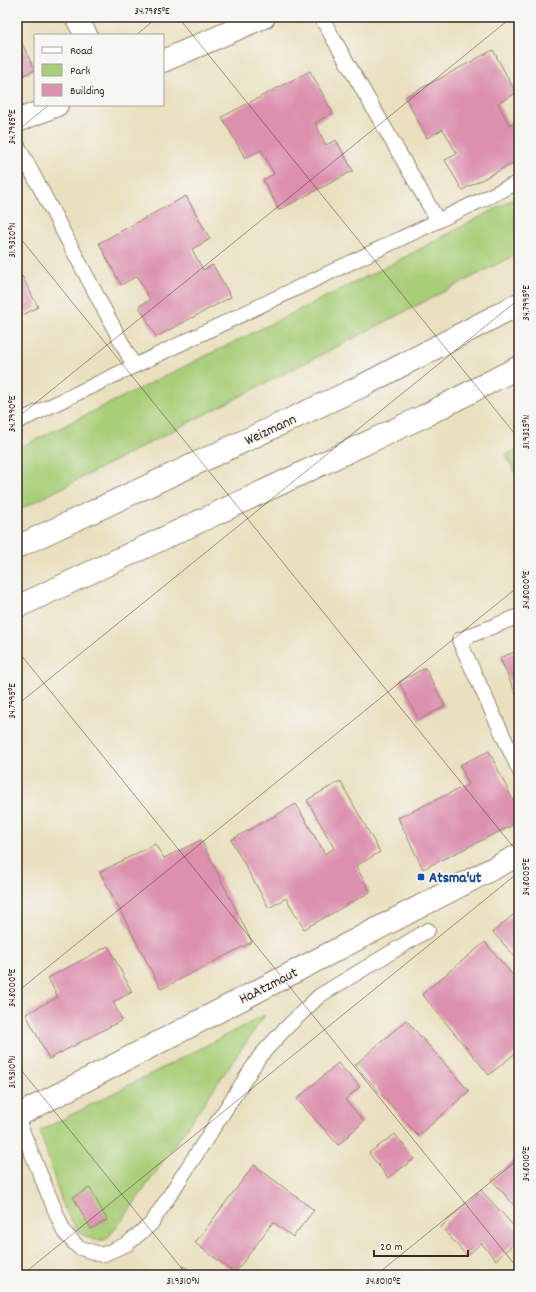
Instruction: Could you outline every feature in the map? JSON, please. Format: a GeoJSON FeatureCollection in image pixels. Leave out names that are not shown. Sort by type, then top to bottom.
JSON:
{"type":"FeatureCollection","features":[{"type":"Feature","properties":{"kind":"main road"},"geometry":{"type":"LineString","coordinates":[[76,17],[85,34]]}},
{"type":"Feature","properties":{"kind":"main road"},"geometry":{"type":"LineString","coordinates":[[164,61],[264,17]]}},
{"type":"Feature","properties":{"kind":"main road"},"geometry":{"type":"LineString","coordinates":[[17,121],[54,106]]}},
{"type":"Feature","properties":{"kind":"main road","name":"Weizmann"},"geometry":{"type":"LineString","coordinates":[[17,547],[362,386],[519,304]]}},
{"type":"Feature","properties":{"kind":"main road"},"geometry":{"type":"LineString","coordinates":[[17,607],[424,416],[519,367]]}},
{"type":"Feature","properties":{"kind":"main road","name":"HaAtzmaut"},"geometry":{"type":"LineString","coordinates":[[17,1117],[519,855]]}},
{"type":"Feature","properties":{"kind":"lane"},"geometry":{"type":"LineString","coordinates":[[321,17],[438,221]]}},
{"type":"Feature","properties":{"kind":"lane"},"geometry":{"type":"LineString","coordinates":[[17,144],[134,366]]}},
{"type":"Feature","properties":{"kind":"lane"},"geometry":{"type":"LineString","coordinates":[[17,422],[519,182]]}},
{"type":"Feature","properties":{"kind":"lane"},"geometry":{"type":"LineString","coordinates":[[519,616],[459,640],[519,770]]}},
{"type":"Feature","properties":{"kind":"lane"},"geometry":{"type":"LineString","coordinates":[[17,1117],[64,1232],[78,1247],[102,1255],[127,1244],[151,1224],[260,1056],[283,1032],[319,996],[428,930]]}},
{"type":"Feature","properties":{"kind":"green space"},"geometry":{"type":"Polygon","coordinates":[[[519,196],[519,253],[17,511],[17,449],[390,265],[519,196]]]}},
{"type":"Feature","properties":{"kind":"green space"},"geometry":{"type":"Polygon","coordinates":[[[519,448],[519,479],[506,455],[519,448]]]}},
{"type":"Feature","properties":{"kind":"green space"},"geometry":{"type":"Polygon","coordinates":[[[265,1015],[119,1225],[105,1240],[94,1240],[79,1233],[63,1206],[40,1131],[265,1015]]]}},
{"type":"Feature","properties":{"kind":"building"},"geometry":{"type":"Polygon","coordinates":[[[17,34],[34,70],[17,78],[17,34]]]}},
{"type":"Feature","properties":{"kind":"building"},"geometry":{"type":"Polygon","coordinates":[[[493,50],[516,93],[498,103],[509,125],[519,119],[519,160],[462,190],[445,160],[457,154],[443,129],[427,138],[405,97],[493,50]]]}},
{"type":"Feature","properties":{"kind":"building"},"geometry":{"type":"Polygon","coordinates":[[[310,71],[333,113],[315,123],[326,145],[336,140],[353,171],[279,210],[263,180],[274,174],[261,150],[245,158],[222,117],[310,71]]]}},
{"type":"Feature","properties":{"kind":"building"},"geometry":{"type":"Polygon","coordinates":[[[186,196],[210,239],[192,249],[203,270],[213,265],[231,297],[156,337],[139,306],[150,300],[137,276],[121,285],[99,243],[186,196]]]}},
{"type":"Feature","properties":{"kind":"building"},"geometry":{"type":"Polygon","coordinates":[[[22,276],[38,307],[17,318],[17,278],[22,276]]]}},
{"type":"Feature","properties":{"kind":"building"},"geometry":{"type":"Polygon","coordinates":[[[519,650],[519,701],[500,658],[519,650]]]}},
{"type":"Feature","properties":{"kind":"building"},"geometry":{"type":"Polygon","coordinates":[[[425,668],[445,706],[419,720],[399,682],[425,668]]]}},
{"type":"Feature","properties":{"kind":"building"},"geometry":{"type":"Polygon","coordinates":[[[489,751],[519,813],[519,822],[423,869],[398,818],[469,784],[460,765],[489,751]]]}},
{"type":"Feature","properties":{"kind":"building"},"geometry":{"type":"Polygon","coordinates":[[[340,781],[380,852],[356,866],[370,892],[304,929],[286,898],[269,908],[231,840],[296,804],[325,854],[334,848],[307,800],[340,781]]]}},
{"type":"Feature","properties":{"kind":"building"},"geometry":{"type":"Polygon","coordinates":[[[201,840],[252,942],[161,989],[100,872],[155,844],[164,858],[201,840]]]}},
{"type":"Feature","properties":{"kind":"building"},"geometry":{"type":"Polygon","coordinates":[[[519,910],[519,961],[493,932],[519,910]]]}},
{"type":"Feature","properties":{"kind":"building"},"geometry":{"type":"Polygon","coordinates":[[[485,942],[519,983],[519,1050],[489,1075],[422,994],[485,942]]]}},
{"type":"Feature","properties":{"kind":"building"},"geometry":{"type":"Polygon","coordinates":[[[108,946],[132,992],[113,1002],[122,1020],[49,1059],[26,1014],[58,997],[48,978],[108,946]]]}},
{"type":"Feature","properties":{"kind":"building"},"geometry":{"type":"Polygon","coordinates":[[[406,1020],[469,1091],[418,1136],[355,1065],[406,1020]]]}},
{"type":"Feature","properties":{"kind":"building"},"geometry":{"type":"Polygon","coordinates":[[[338,1063],[360,1087],[345,1100],[364,1121],[338,1145],[297,1099],[338,1063]]]}},
{"type":"Feature","properties":{"kind":"building"},"geometry":{"type":"Polygon","coordinates":[[[395,1134],[414,1159],[388,1178],[369,1153],[395,1134]]]}},
{"type":"Feature","properties":{"kind":"building"},"geometry":{"type":"Polygon","coordinates":[[[519,1156],[519,1211],[492,1180],[519,1156]]]}},
{"type":"Feature","properties":{"kind":"building"},"geometry":{"type":"Polygon","coordinates":[[[254,1165],[314,1210],[293,1237],[273,1222],[235,1273],[195,1243],[254,1165]]]}},
{"type":"Feature","properties":{"kind":"building"},"geometry":{"type":"Polygon","coordinates":[[[90,1188],[107,1220],[91,1229],[73,1197],[90,1188]]]}},
{"type":"Feature","properties":{"kind":"building"},"geometry":{"type":"Polygon","coordinates":[[[481,1190],[519,1232],[519,1239],[496,1260],[481,1243],[467,1256],[441,1227],[481,1190]]]}},
{"type":"Feature","properties":{"kind":"building"},"geometry":{"type":"Polygon","coordinates":[[[183,1266],[200,1275],[179,1275],[183,1266]]]}},
{"type":"Feature","properties":{"kind":"place","name":"Atsma'ut"},"geometry":{"type":"Point","coordinates":[421,877]}}]}
